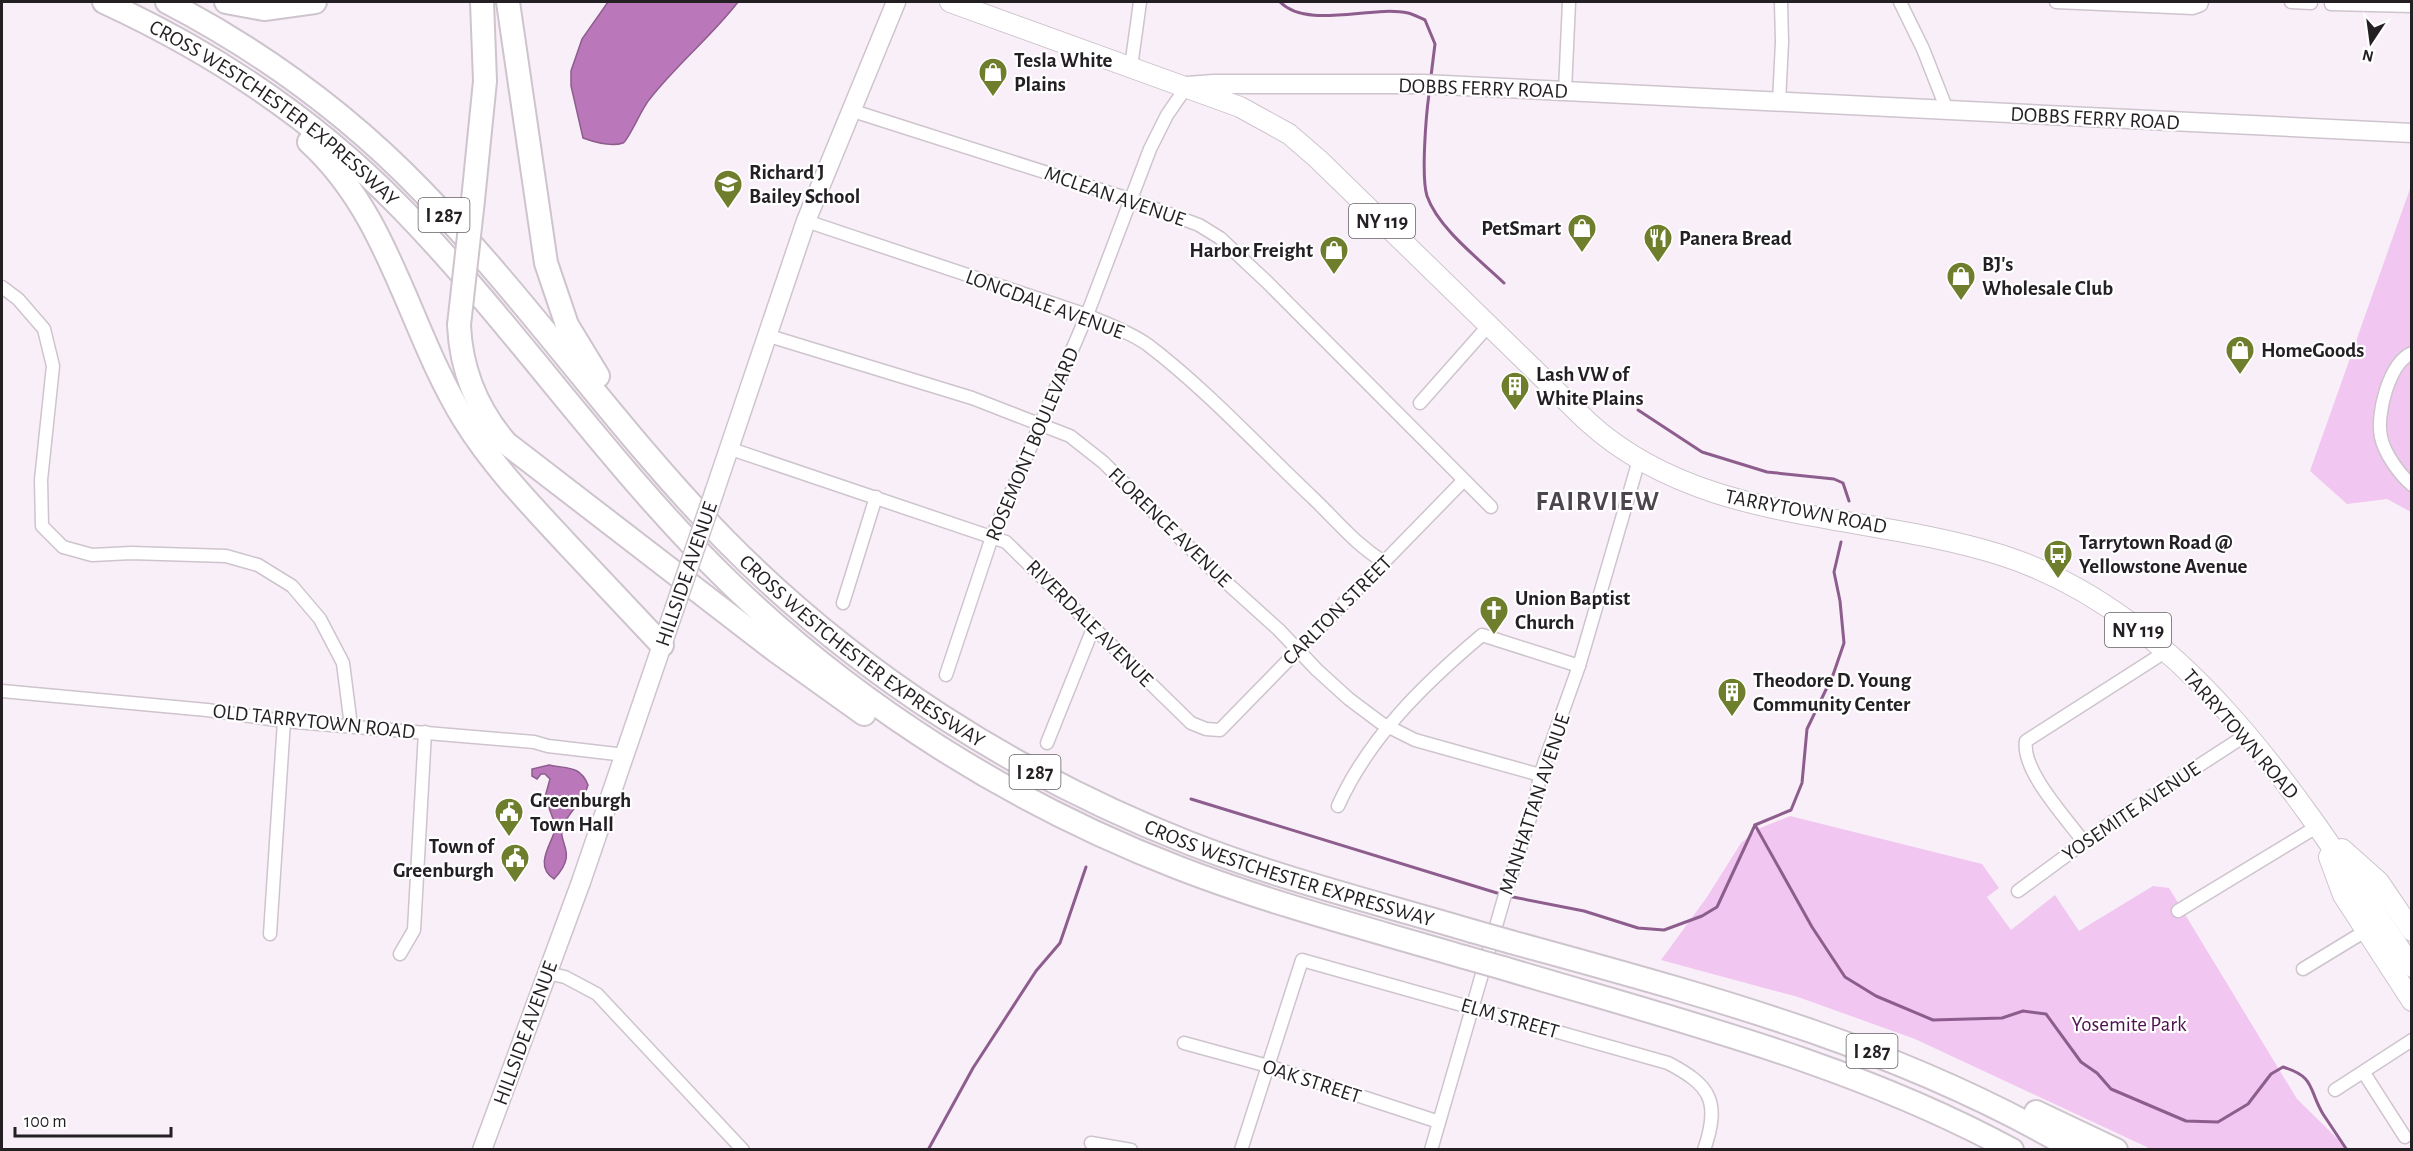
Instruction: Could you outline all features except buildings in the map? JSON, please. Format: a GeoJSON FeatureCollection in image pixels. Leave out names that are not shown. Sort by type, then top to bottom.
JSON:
{"type":"FeatureCollection","features":[{"type":"Feature","properties":{"kind":"highway","name":"CROSS WESTCHESTER EXPRESSWAY"},"geometry":{"type":"LineString","coordinates":[[104,2],[197,49],[291,111],[378,185],[456,268],[677,530],[732,585],[788,636],[879,706],[975,769],[1077,824],[1146,855],[1254,895],[1816,1063],[1912,1101],[2012,1149]]}},
{"type":"Feature","properties":{"kind":"highway","name":"CROSS WESTCHESTER EXPRESSWAY"},"geometry":{"type":"LineString","coordinates":[[167,2],[276,68],[338,114],[397,166],[476,250],[672,483],[751,565],[835,639],[926,706],[1022,765],[1105,807],[1200,847],[1472,931],[1657,982],[1826,1034],[1967,1092],[2075,1149]]}},
{"type":"Feature","properties":{"kind":"highway"},"geometry":{"type":"LineString","coordinates":[[226,2],[264,9],[315,2]]}},
{"type":"Feature","properties":{"kind":"highway"},"geometry":{"type":"LineString","coordinates":[[482,2],[486,81],[459,325],[465,370],[478,403],[496,432],[528,462],[776,651],[903,740],[1004,799],[1075,830],[1146,855]]}},
{"type":"Feature","properties":{"kind":"highway"},"geometry":{"type":"LineString","coordinates":[[508,2],[538,220],[552,284],[577,345],[672,483]]}},
{"type":"Feature","properties":{"kind":"highway"},"geometry":{"type":"LineString","coordinates":[[197,49],[300,134],[341,176],[381,239],[444,383],[477,439],[522,495],[662,645]]}},
{"type":"Feature","properties":{"kind":"highway"},"geometry":{"type":"LineString","coordinates":[[1826,1034],[1902,1053],[1954,1071],[2116,1149]]}},
{"type":"Feature","properties":{"kind":"highway"},"geometry":{"type":"LineString","coordinates":[[1816,1063],[1978,1149]]}},
{"type":"Feature","properties":{"kind":"main road","name":"HILLSIDE AVENUE"},"geometry":{"type":"LineString","coordinates":[[482,1149],[625,755],[806,221],[896,2]]}},
{"type":"Feature","properties":{"kind":"main road","name":"TARRYTOWN ROAD"},"geometry":{"type":"LineString","coordinates":[[950,2],[1187,86],[1256,115],[1304,146],[1602,435],[1639,460],[1689,484],[1743,503],[1931,536],[2012,559],[2041,571],[2100,604],[2165,652],[2208,692],[2246,735],[2318,826]]}},
{"type":"Feature","properties":{"kind":"main road","name":"DOBBS FERRY ROAD"},"geometry":{"type":"LineString","coordinates":[[1187,86],[1423,84],[2412,133]]}},
{"type":"Feature","properties":{"kind":"main road"},"geometry":{"type":"LineString","coordinates":[[2318,826],[2343,895],[2412,1001]]}},
{"type":"Feature","properties":{"kind":"main road"},"geometry":{"type":"LineString","coordinates":[[2318,826],[2379,882],[2412,931]]}},
{"type":"Feature","properties":{"kind":"main road","name":"NY 119"},"geometry":{"type":"LineString","coordinates":[[2318,826],[2412,967]]}},
{"type":"Feature","properties":{"kind":"street"},"geometry":{"type":"LineString","coordinates":[[1131,66],[1140,2]]}},
{"type":"Feature","properties":{"kind":"street"},"geometry":{"type":"LineString","coordinates":[[1565,91],[1569,2]]}},
{"type":"Feature","properties":{"kind":"street"},"geometry":{"type":"LineString","coordinates":[[1779,102],[1781,2]]}},
{"type":"Feature","properties":{"kind":"street"},"geometry":{"type":"LineString","coordinates":[[1900,2],[1923,49],[1947,110]]}},
{"type":"Feature","properties":{"kind":"street"},"geometry":{"type":"LineString","coordinates":[[2056,2],[2193,8],[2201,5],[2202,2]]}},
{"type":"Feature","properties":{"kind":"street"},"geometry":{"type":"LineString","coordinates":[[2291,2],[2311,3]]}},
{"type":"Feature","properties":{"kind":"street"},"geometry":{"type":"LineString","coordinates":[[2331,4],[2412,6]]}},
{"type":"Feature","properties":{"kind":"street","name":"ROSEMONT BOULEVARD"},"geometry":{"type":"LineString","coordinates":[[946,675],[992,537],[1087,315],[1150,149],[1167,115],[1187,86]]}},
{"type":"Feature","properties":{"kind":"street","name":"MCLEAN AVENUE"},"geometry":{"type":"LineString","coordinates":[[850,110],[1132,200],[1183,218],[1220,238],[1267,282],[1491,507]]}},
{"type":"Feature","properties":{"kind":"street","name":"LONGDALE AVENUE"},"geometry":{"type":"LineString","coordinates":[[806,221],[1087,315],[1147,345],[1195,386],[1359,546],[1384,562]]}},
{"type":"Feature","properties":{"kind":"street"},"geometry":{"type":"LineString","coordinates":[[2,287],[18,299],[44,329],[53,366],[41,480],[42,526],[63,547],[92,555],[131,553],[226,556],[258,565],[292,586],[320,619],[343,663],[351,726]]}},
{"type":"Feature","properties":{"kind":"street"},"geometry":{"type":"LineString","coordinates":[[1420,403],[1489,326]]}},
{"type":"Feature","properties":{"kind":"street","name":"FLORENCE AVENUE"},"geometry":{"type":"LineString","coordinates":[[766,334],[972,398],[1042,423],[1070,436],[1103,462],[1207,565],[1349,699],[1415,740],[1540,775]]}},
{"type":"Feature","properties":{"kind":"street"},"geometry":{"type":"LineString","coordinates":[[2412,353],[2387,381],[2381,438],[2392,459],[2412,485]]}},
{"type":"Feature","properties":{"kind":"street","name":"RIVERDALE AVENUE"},"geometry":{"type":"LineString","coordinates":[[728,448],[1006,542],[1191,723],[1206,729]]}},
{"type":"Feature","properties":{"kind":"street","name":"MANHATTAN AVENUE"},"geometry":{"type":"LineString","coordinates":[[1431,1149],[1535,803],[1540,775],[1579,666],[1639,460]]}},
{"type":"Feature","properties":{"kind":"street","name":"CARLTON STREET"},"geometry":{"type":"LineString","coordinates":[[1206,729],[1220,730],[1464,480]]}},
{"type":"Feature","properties":{"kind":"street"},"geometry":{"type":"LineString","coordinates":[[843,603],[876,497]]}},
{"type":"Feature","properties":{"kind":"street"},"geometry":{"type":"LineString","coordinates":[[1047,743],[1094,626]]}},
{"type":"Feature","properties":{"kind":"street"},"geometry":{"type":"LineString","coordinates":[[1338,806],[1352,775],[1369,749],[1437,674],[1482,635],[1579,666]]}},
{"type":"Feature","properties":{"kind":"street"},"geometry":{"type":"LineString","coordinates":[[2083,841],[2031,768],[2025,754],[2026,741],[2165,652]]}},
{"type":"Feature","properties":{"kind":"street","name":"OLD TARRYTOWN ROAD"},"geometry":{"type":"LineString","coordinates":[[2,691],[198,709],[284,721],[534,742],[548,746],[625,755]]}},
{"type":"Feature","properties":{"kind":"street"},"geometry":{"type":"LineString","coordinates":[[270,934],[284,721]]}},
{"type":"Feature","properties":{"kind":"street"},"geometry":{"type":"LineString","coordinates":[[400,954],[414,930],[425,732]]}},
{"type":"Feature","properties":{"kind":"street","name":"YOSEMITE AVENUE"},"geometry":{"type":"LineString","coordinates":[[2018,891],[2083,841],[2246,735]]}},
{"type":"Feature","properties":{"kind":"street"},"geometry":{"type":"LineString","coordinates":[[2178,911],[2318,826]]}},
{"type":"Feature","properties":{"kind":"street"},"geometry":{"type":"LineString","coordinates":[[2303,969],[2367,930]]}},
{"type":"Feature","properties":{"kind":"street","name":"ELM STREET"},"geometry":{"type":"LineString","coordinates":[[1268,1065],[1302,960],[1668,1063],[1704,1085],[1711,1105],[1705,1146]]}},
{"type":"Feature","properties":{"kind":"street"},"geometry":{"type":"LineString","coordinates":[[547,973],[565,978],[597,994],[743,1149]]}},
{"type":"Feature","properties":{"kind":"street"},"geometry":{"type":"LineString","coordinates":[[2335,1090],[2412,1040]]}},
{"type":"Feature","properties":{"kind":"street","name":"OAK STREET"},"geometry":{"type":"LineString","coordinates":[[1184,1043],[1268,1065],[1439,1122]]}},
{"type":"Feature","properties":{"kind":"street"},"geometry":{"type":"LineString","coordinates":[[1242,1149],[1268,1065]]}},
{"type":"Feature","properties":{"kind":"street"},"geometry":{"type":"LineString","coordinates":[[2364,1073],[2405,1137]]}},
{"type":"Feature","properties":{"kind":"street"},"geometry":{"type":"LineString","coordinates":[[1091,1143],[1131,1149]]}},
{"type":"Feature","properties":{"kind":"green space"},"geometry":{"type":"Polygon","coordinates":[[[2411,186],[2411,512],[2387,499],[2347,504],[2310,471],[2411,186]]]}},
{"type":"Feature","properties":{"kind":"green space","name":"Yosemite Park"},"geometry":{"type":"Polygon","coordinates":[[[1790,816],[1982,864],[1999,888],[1987,897],[2011,930],[2055,895],[2079,931],[2153,886],[2169,888],[2297,1099],[2348,1149],[2151,1149],[1915,1039],[1798,997],[1661,960],[1707,897],[1741,843],[1758,829],[1790,816]]]}},
{"type":"Feature","properties":{"kind":"shaded area"},"geometry":{"type":"Polygon","coordinates":[[[608,2],[738,2],[649,100],[625,141],[613,144],[583,138],[571,86],[571,71],[582,39],[608,2]]]}},
{"type":"Feature","properties":{"kind":"shaded area"},"geometry":{"type":"Polygon","coordinates":[[[549,765],[577,771],[588,785],[563,826],[565,862],[562,870],[554,879],[548,873],[544,861],[556,827],[545,797],[550,779],[545,774],[541,774],[537,779],[532,776],[532,769],[549,765]]]}},
{"type":"Feature","properties":{"kind":"waterway"},"geometry":{"type":"LineString","coordinates":[[1280,2],[1292,10],[1323,16],[1393,11],[1425,20],[1435,44],[1431,76]]}},
{"type":"Feature","properties":{"kind":"waterway"},"geometry":{"type":"LineString","coordinates":[[1429,94],[1424,161],[1427,196],[1432,208],[1450,232],[1504,283]]}},
{"type":"Feature","properties":{"kind":"waterway"},"geometry":{"type":"LineString","coordinates":[[1638,410],[1702,452],[1767,472],[1834,479],[1843,483],[1849,501]]}},
{"type":"Feature","properties":{"kind":"waterway"},"geometry":{"type":"LineString","coordinates":[[1513,897],[1584,911],[1638,928],[1664,930],[1702,916],[1717,907],[1755,825],[1791,810],[1802,783],[1807,729],[1833,675],[1844,643],[1840,601],[1834,572],[1841,542]]}},
{"type":"Feature","properties":{"kind":"waterway"},"geometry":{"type":"LineString","coordinates":[[1191,799],[1497,893]]}},
{"type":"Feature","properties":{"kind":"waterway"},"geometry":{"type":"LineString","coordinates":[[1755,825],[1812,927],[1845,977],[1876,996],[1933,1020],[2002,1018],[2023,1011],[2046,1014],[2081,1062],[2097,1073],[2111,1089],[2186,1121],[2218,1122],[2248,1104],[2271,1074],[2283,1067],[2301,1075],[2310,1085],[2323,1114],[2347,1150]]}},
{"type":"Feature","properties":{"kind":"waterway"},"geometry":{"type":"LineString","coordinates":[[928,1150],[973,1068],[1036,971],[1060,943],[1086,867]]}},
{"type":"Feature","properties":{"kind":"place","name":"Tesla White Plains"},"geometry":{"type":"Point","coordinates":[993,98]}},
{"type":"Feature","properties":{"kind":"place","name":"Richard J Bailey School"},"geometry":{"type":"Point","coordinates":[728,210]}},
{"type":"Feature","properties":{"kind":"place","name":"PetSmart"},"geometry":{"type":"Point","coordinates":[1582,254]}},
{"type":"Feature","properties":{"kind":"place","name":"Panera Bread"},"geometry":{"type":"Point","coordinates":[1658,264]}},
{"type":"Feature","properties":{"kind":"place","name":"Harbor Freight"},"geometry":{"type":"Point","coordinates":[1334,276]}},
{"type":"Feature","properties":{"kind":"place","name":"BJ's Wholesale Club"},"geometry":{"type":"Point","coordinates":[1961,302]}},
{"type":"Feature","properties":{"kind":"place","name":"HomeGoods"},"geometry":{"type":"Point","coordinates":[2240,376]}},
{"type":"Feature","properties":{"kind":"place","name":"Lash VW of White Plains"},"geometry":{"type":"Point","coordinates":[1515,412]}},
{"type":"Feature","properties":{"kind":"place","name":"Tarrytown Road @ Yellowstone Avenue"},"geometry":{"type":"Point","coordinates":[2058,580]}},
{"type":"Feature","properties":{"kind":"place","name":"Union Baptist Church"},"geometry":{"type":"Point","coordinates":[1494,636]}},
{"type":"Feature","properties":{"kind":"place","name":"Theodore D. Young Community Center"},"geometry":{"type":"Point","coordinates":[1732,718]}},
{"type":"Feature","properties":{"kind":"place","name":"Greenburgh Town Hall"},"geometry":{"type":"Point","coordinates":[509,838]}},
{"type":"Feature","properties":{"kind":"place","name":"Town of Greenburgh"},"geometry":{"type":"Point","coordinates":[515,884]}},
{"type":"Feature","properties":{"kind":"district","name":"FAIRVIEW"},"geometry":{"type":"Point","coordinates":[1598,501]}}]}
